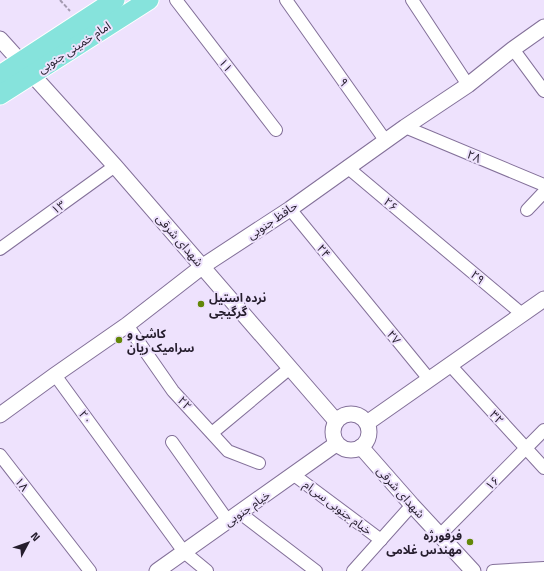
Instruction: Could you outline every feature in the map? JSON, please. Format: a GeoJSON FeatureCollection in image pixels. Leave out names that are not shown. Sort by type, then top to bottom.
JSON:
{"type":"FeatureCollection","features":[{"type":"Feature","properties":{"kind":"main road","name":"امام خمینی جنوبی"},"geometry":{"type":"LineString","coordinates":[[0,95],[27,68],[115,0]]}},
{"type":"Feature","properties":{"kind":"main road","name":"امام خمینی جنوبی"},"geometry":{"type":"LineString","coordinates":[[0,76],[27,68],[149,0]]}},
{"type":"Feature","properties":{"kind":"street","name":"۱۱"},"geometry":{"type":"LineString","coordinates":[[176,0],[276,130]]}},
{"type":"Feature","properties":{"kind":"street","name":"۹"},"geometry":{"type":"LineString","coordinates":[[286,0],[386,140]]}},
{"type":"Feature","properties":{"kind":"street"},"geometry":{"type":"LineString","coordinates":[[412,0],[468,85]]}},
{"type":"Feature","properties":{"kind":"street","name":"حافظ جنوبی"},"geometry":{"type":"LineString","coordinates":[[0,415],[127,326],[204,266],[290,209],[347,167],[468,85],[513,49],[544,27]]}},
{"type":"Feature","properties":{"kind":"street","name":"شهدای شرقی"},"geometry":{"type":"LineString","coordinates":[[0,39],[204,266],[336,421]]}},
{"type":"Feature","properties":{"kind":"street"},"geometry":{"type":"LineString","coordinates":[[513,49],[544,92]]}},
{"type":"Feature","properties":{"kind":"street","name":"۲۸"},"geometry":{"type":"LineString","coordinates":[[405,127],[544,185]]}},
{"type":"Feature","properties":{"kind":"street","name":"۱۳"},"geometry":{"type":"LineString","coordinates":[[0,249],[115,166]]}},
{"type":"Feature","properties":{"kind":"street","name":"۲۶"},"geometry":{"type":"LineString","coordinates":[[347,167],[434,240]]}},
{"type":"Feature","properties":{"kind":"street"},"geometry":{"type":"LineString","coordinates":[[527,210],[544,192]]}},
{"type":"Feature","properties":{"kind":"street","name":"۲۴"},"geometry":{"type":"LineString","coordinates":[[290,209],[359,294]]}},
{"type":"Feature","properties":{"kind":"street","name":"۲۹"},"geometry":{"type":"LineString","coordinates":[[434,240],[522,314]]}},
{"type":"Feature","properties":{"kind":"street","name":"۲۷"},"geometry":{"type":"LineString","coordinates":[[359,294],[429,379]]}},
{"type":"Feature","properties":{"kind":"street"},"geometry":{"type":"LineString","coordinates":[[367,423],[544,299]]}},
{"type":"Feature","properties":{"kind":"street","name":"۲۲"},"geometry":{"type":"LineString","coordinates":[[127,326],[173,391],[228,451],[258,463]]}},
{"type":"Feature","properties":{"kind":"street","name":"۳۲"},"geometry":{"type":"LineString","coordinates":[[450,365],[544,468]]}},
{"type":"Feature","properties":{"kind":"street"},"geometry":{"type":"LineString","coordinates":[[212,433],[290,368]]}},
{"type":"Feature","properties":{"kind":"street","name":"۲۰"},"geometry":{"type":"LineString","coordinates":[[55,375],[184,552],[207,571]]}},
{"type":"Feature","properties":{"kind":"street"},"geometry":{"type":"LineString","coordinates":[[348,414],[356,415],[367,423],[369,436],[361,447],[348,451],[336,444],[333,437],[333,428],[336,421],[341,416],[348,414]]}},
{"type":"Feature","properties":{"kind":"street","name":"۱۶"},"geometry":{"type":"LineString","coordinates":[[440,535],[544,430]]}},
{"type":"Feature","properties":{"kind":"street"},"geometry":{"type":"LineString","coordinates":[[172,442],[234,517],[316,571]]}},
{"type":"Feature","properties":{"kind":"street","name":"خیام جنوبی"},"geometry":{"type":"LineString","coordinates":[[157,571],[336,444]]}},
{"type":"Feature","properties":{"kind":"street","name":"شهدای شرقی"},"geometry":{"type":"LineString","coordinates":[[361,447],[473,571]]}},
{"type":"Feature","properties":{"kind":"street","name":"۱۸"},"geometry":{"type":"LineString","coordinates":[[0,455],[90,571]]}},
{"type":"Feature","properties":{"kind":"street","name":"خیام جنوبی سی‌ام"},"geometry":{"type":"LineString","coordinates":[[294,475],[381,540]]}},
{"type":"Feature","properties":{"kind":"street"},"geometry":{"type":"LineString","coordinates":[[353,571],[412,505]]}},
{"type":"Feature","properties":{"kind":"street"},"geometry":{"type":"LineString","coordinates":[[493,571],[544,568]]}},
{"type":"Feature","properties":{"kind":"place","name":"نرده استیل گرگیجی"},"geometry":{"type":"Point","coordinates":[201,304]}},
{"type":"Feature","properties":{"kind":"place","name":"کاشی و سرامیک ریان"},"geometry":{"type":"Point","coordinates":[119,340]}},
{"type":"Feature","properties":{"kind":"place","name":"فرفورژه مهندس غلامی"},"geometry":{"type":"Point","coordinates":[470,542]}}]}
